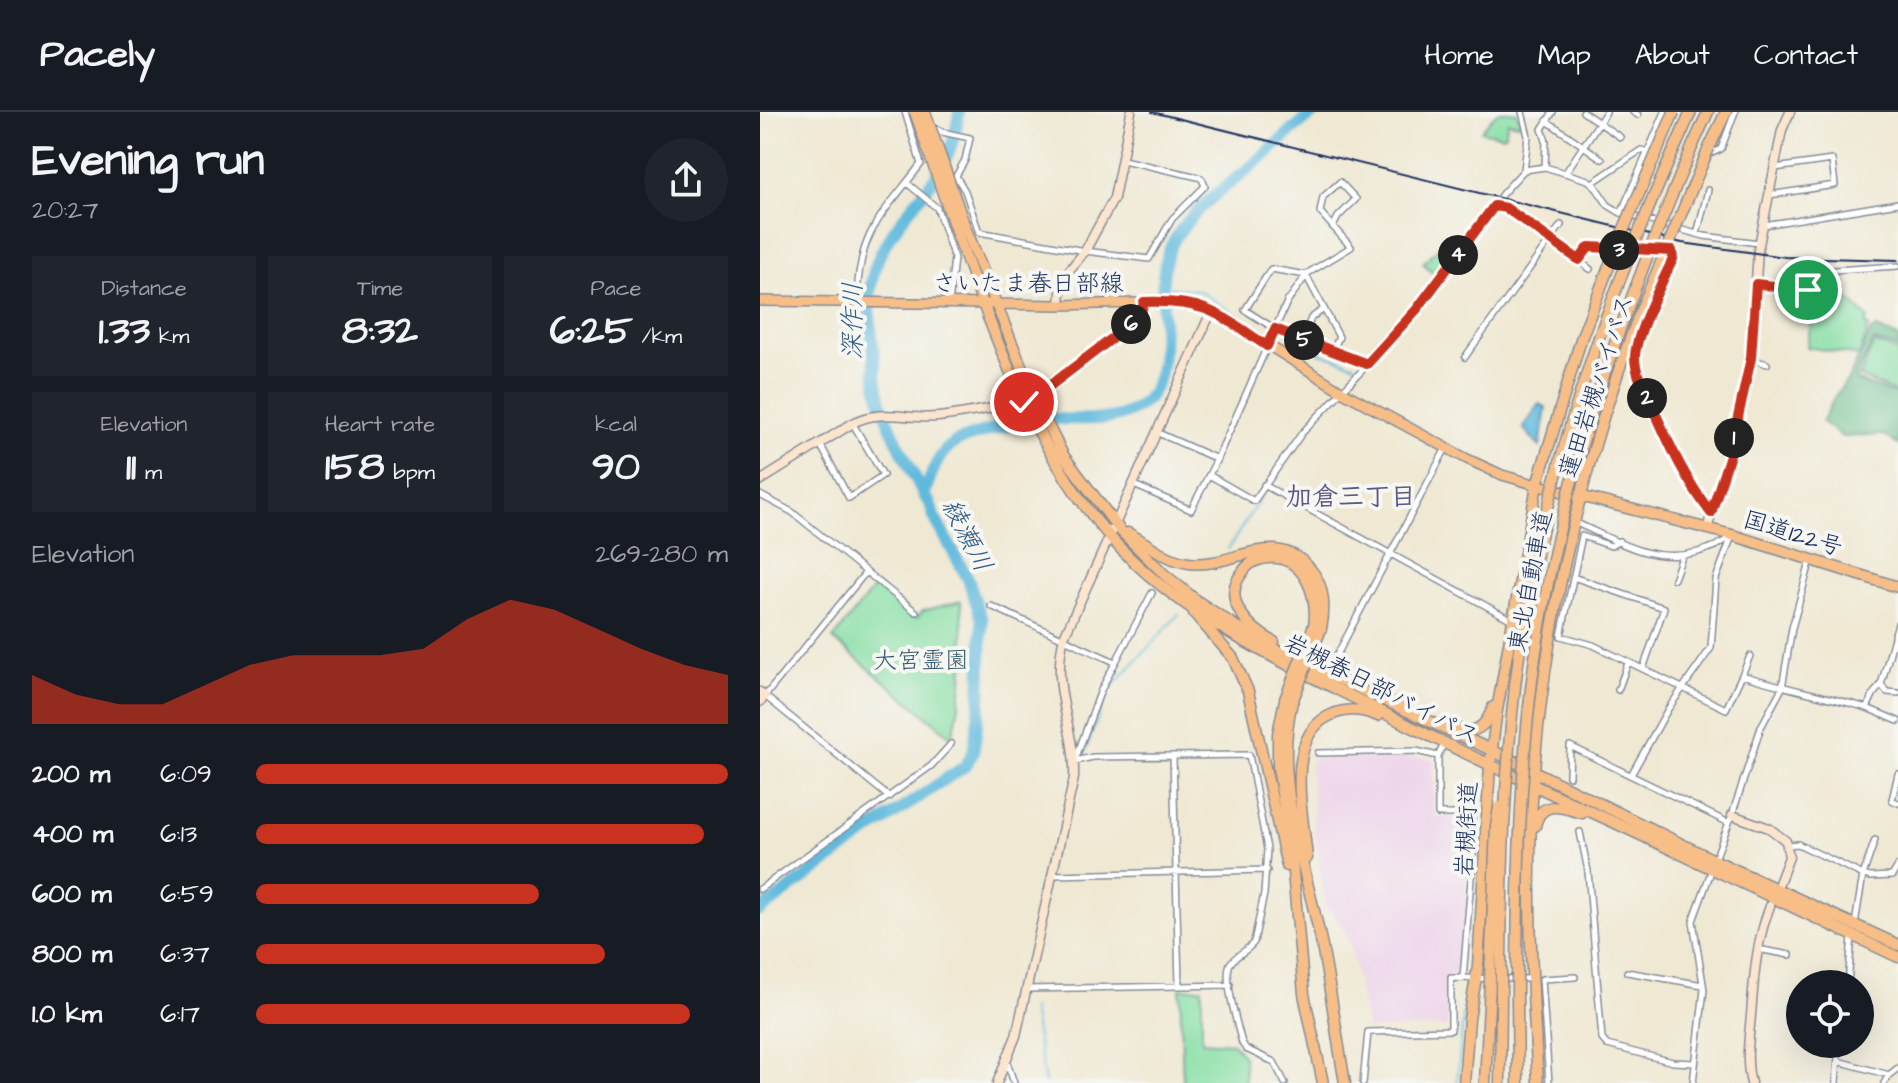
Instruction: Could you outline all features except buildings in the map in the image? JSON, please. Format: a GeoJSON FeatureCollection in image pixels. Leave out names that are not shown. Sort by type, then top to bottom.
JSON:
{"type":"FeatureCollection","features":[{"type":"Feature","properties":{"kind":"highway"},"geometry":{"type":"LineString","coordinates":[[915,112],[959,224]]}},
{"type":"Feature","properties":{"kind":"highway"},"geometry":{"type":"LineString","coordinates":[[925,112],[959,224]]}},
{"type":"Feature","properties":{"kind":"highway","name":"蓮田岩槻バイパス"},"geometry":{"type":"LineString","coordinates":[[1537,485],[1582,336],[1674,112]]}},
{"type":"Feature","properties":{"kind":"highway","name":"東北自動車道"},"geometry":{"type":"LineString","coordinates":[[1500,1083],[1495,1005],[1508,749],[1525,616],[1558,468],[1612,298],[1691,112]]}},
{"type":"Feature","properties":{"kind":"highway","name":"東北自動車道"},"geometry":{"type":"LineString","coordinates":[[1518,1083],[1521,807],[1525,746],[1535,658],[1555,553],[1580,449],[1607,360],[1636,281],[1708,112]]}},
{"type":"Feature","properties":{"kind":"highway","name":"蓮田岩槻バイパス"},"geometry":{"type":"LineString","coordinates":[[1582,496],[1629,356],[1640,312],[1726,112]]}},
{"type":"Feature","properties":{"kind":"highway","name":"岩槻春日部バイパス"},"geometry":{"type":"LineString","coordinates":[[959,224],[1031,404],[1075,491],[1110,536],[1139,566],[1192,609],[1265,653],[1441,742],[1854,930],[1898,945]]}},
{"type":"Feature","properties":{"kind":"highway","name":"岩槻春日部バイパス"},"geometry":{"type":"LineString","coordinates":[[1050,443],[1117,526],[1165,575],[1222,619],[1258,641],[1534,771],[1713,864]]}},
{"type":"Feature","properties":{"kind":"highway","name":"国道122号"},"geometry":{"type":"LineString","coordinates":[[1537,485],[1732,535],[1898,587]]}},
{"type":"Feature","properties":{"kind":"highway","name":"岩槻街道"},"geometry":{"type":"LineString","coordinates":[[1464,1083],[1476,978],[1491,750],[1537,485]]}},
{"type":"Feature","properties":{"kind":"highway"},"geometry":{"type":"LineString","coordinates":[[1538,1083],[1530,888],[1534,771],[1547,661],[1574,522],[1582,496]]}},
{"type":"Feature","properties":{"kind":"highway"},"geometry":{"type":"LineString","coordinates":[[1117,526],[1167,557],[1187,563],[1210,563],[1260,550],[1272,549],[1291,554],[1309,567],[1320,585],[1324,605],[1278,734],[1278,758],[1291,850],[1304,994],[1323,1083]]}},
{"type":"Feature","properties":{"kind":"highway"},"geometry":{"type":"LineString","coordinates":[[1317,627],[1312,588],[1294,565],[1265,558],[1253,562],[1241,573],[1235,586],[1235,601],[1246,621],[1267,638],[1326,672]]}},
{"type":"Feature","properties":{"kind":"highway"},"geometry":{"type":"LineString","coordinates":[[1192,609],[1199,622],[1233,658],[1248,691],[1294,900]]}},
{"type":"Feature","properties":{"kind":"highway"},"geometry":{"type":"LineString","coordinates":[[1393,705],[1449,726],[1474,731],[1486,724],[1501,690]]}},
{"type":"Feature","properties":{"kind":"highway"},"geometry":{"type":"LineString","coordinates":[[1288,701],[1285,760],[1296,834],[1331,988],[1342,1083]]}},
{"type":"Feature","properties":{"kind":"highway"},"geometry":{"type":"LineString","coordinates":[[1310,895],[1300,769],[1307,739],[1315,725],[1331,715],[1353,710],[1382,717],[1424,739],[1441,742]]}},
{"type":"Feature","properties":{"kind":"highway"},"geometry":{"type":"LineString","coordinates":[[1537,744],[1538,758],[1554,781]]}},
{"type":"Feature","properties":{"kind":"highway"},"geometry":{"type":"LineString","coordinates":[[1530,888],[1534,829],[1537,817],[1543,810],[1558,806],[1618,824]]}},
{"type":"Feature","properties":{"kind":"highway","name":"岩槻春日部バイパス"},"geometry":{"type":"LineString","coordinates":[[1854,930],[1898,957]]}},
{"type":"Feature","properties":{"kind":"highway"},"geometry":{"type":"LineString","coordinates":[[1485,1083],[1495,1005]]}},
{"type":"Feature","properties":{"kind":"main road","name":"さいたま春日部線"},"geometry":{"type":"LineString","coordinates":[[760,301],[989,305],[1176,302],[1212,310],[1271,337],[1343,392],[1484,467],[1537,485]]}},
{"type":"Feature","properties":{"kind":"street"},"geometry":{"type":"LineString","coordinates":[[906,112],[942,132],[970,138],[965,160],[956,176],[965,191],[979,232],[1149,259],[1172,219],[1205,186],[1198,177],[1123,160]]}},
{"type":"Feature","properties":{"kind":"street"},"geometry":{"type":"LineString","coordinates":[[859,301],[861,257],[868,235],[921,164],[906,112]]}},
{"type":"Feature","properties":{"kind":"street"},"geometry":{"type":"LineString","coordinates":[[1060,305],[1062,279],[1085,251],[1114,198],[1131,112]]}},
{"type":"Feature","properties":{"kind":"street"},"geometry":{"type":"LineString","coordinates":[[1209,475],[1254,501],[1302,433],[1417,309],[1524,170],[1528,136],[1522,112]]}},
{"type":"Feature","properties":{"kind":"street"},"geometry":{"type":"LineString","coordinates":[[1545,167],[1546,141],[1542,129],[1553,112]]}},
{"type":"Feature","properties":{"kind":"street"},"geometry":{"type":"LineString","coordinates":[[1583,112],[1620,137]]}},
{"type":"Feature","properties":{"kind":"street"},"geometry":{"type":"LineString","coordinates":[[1566,172],[1606,112]]}},
{"type":"Feature","properties":{"kind":"street"},"geometry":{"type":"LineString","coordinates":[[1621,213],[1665,112]]}},
{"type":"Feature","properties":{"kind":"street"},"geometry":{"type":"LineString","coordinates":[[1710,150],[1721,149],[1735,112]]}},
{"type":"Feature","properties":{"kind":"street"},"geometry":{"type":"LineString","coordinates":[[1707,529],[1729,458],[1751,358],[1760,243],[1782,130],[1790,112]]}},
{"type":"Feature","properties":{"kind":"street"},"geometry":{"type":"LineString","coordinates":[[1547,121],[1602,159]]}},
{"type":"Feature","properties":{"kind":"street"},"geometry":{"type":"LineString","coordinates":[[1592,183],[1641,150],[1648,152]]}},
{"type":"Feature","properties":{"kind":"street"},"geometry":{"type":"LineString","coordinates":[[1769,195],[1835,185],[1832,160],[1775,168]]}},
{"type":"Feature","properties":{"kind":"street"},"geometry":{"type":"LineString","coordinates":[[1524,170],[1545,167],[1592,183],[1608,205],[1621,213],[1697,234],[1760,243]]}},
{"type":"Feature","properties":{"kind":"street"},"geometry":{"type":"LineString","coordinates":[[1134,485],[1191,510],[1287,302],[1306,275],[1351,247],[1333,227],[1320,212],[1323,197],[1340,182],[1356,199],[1338,217],[1333,227]]}},
{"type":"Feature","properties":{"kind":"street"},"geometry":{"type":"LineString","coordinates":[[907,183],[937,208],[954,258],[949,304]]}},
{"type":"Feature","properties":{"kind":"street"},"geometry":{"type":"LineString","coordinates":[[1697,234],[1708,190]]}},
{"type":"Feature","properties":{"kind":"street"},"geometry":{"type":"LineString","coordinates":[[1764,225],[1898,203]]}},
{"type":"Feature","properties":{"kind":"street"},"geometry":{"type":"LineString","coordinates":[[1494,206],[1506,208],[1590,269]]}},
{"type":"Feature","properties":{"kind":"street"},"geometry":{"type":"LineString","coordinates":[[1465,357],[1561,225]]}},
{"type":"Feature","properties":{"kind":"street"},"geometry":{"type":"LineString","coordinates":[[1579,260],[1589,247],[1672,251],[1673,259],[1629,356],[1666,441],[1689,483],[1711,513]]}},
{"type":"Feature","properties":{"kind":"street"},"geometry":{"type":"LineString","coordinates":[[1756,284],[1806,291],[1818,271],[1898,266]]}},
{"type":"Feature","properties":{"kind":"street"},"geometry":{"type":"LineString","coordinates":[[1306,275],[1271,269],[1245,310],[1271,337],[1303,339],[1367,364]]}},
{"type":"Feature","properties":{"kind":"street"},"geometry":{"type":"LineString","coordinates":[[1306,275],[1339,337],[1333,350]]}},
{"type":"Feature","properties":{"kind":"street"},"geometry":{"type":"LineString","coordinates":[[760,481],[853,423],[875,415],[933,417],[1031,404],[1131,324],[1148,302]]}},
{"type":"Feature","properties":{"kind":"street"},"geometry":{"type":"LineString","coordinates":[[1303,339],[1311,318],[1324,309]]}},
{"type":"Feature","properties":{"kind":"street"},"geometry":{"type":"LineString","coordinates":[[997,1083],[1007,1062],[1027,989],[1074,778],[1075,761],[1060,689],[1059,662],[1064,637],[1117,526],[1212,310]]}},
{"type":"Feature","properties":{"kind":"street"},"geometry":{"type":"LineString","coordinates":[[1751,358],[1767,364]]}},
{"type":"Feature","properties":{"kind":"street"},"geometry":{"type":"LineString","coordinates":[[819,443],[849,498],[883,475],[853,423]]}},
{"type":"Feature","properties":{"kind":"street"},"geometry":{"type":"LineString","coordinates":[[1156,432],[1217,459]]}},
{"type":"Feature","properties":{"kind":"street"},"geometry":{"type":"LineString","coordinates":[[1326,672],[1446,447]]}},
{"type":"Feature","properties":{"kind":"street"},"geometry":{"type":"LineString","coordinates":[[1264,485],[1513,621]]}},
{"type":"Feature","properties":{"kind":"street"},"geometry":{"type":"LineString","coordinates":[[760,495],[792,512],[916,612]]}},
{"type":"Feature","properties":{"kind":"street"},"geometry":{"type":"LineString","coordinates":[[1574,522],[1650,555],[1682,556],[1723,544],[1732,535]]}},
{"type":"Feature","properties":{"kind":"street"},"geometry":{"type":"LineString","coordinates":[[1631,775],[1668,709],[1711,648],[1716,579],[1732,535]]}},
{"type":"Feature","properties":{"kind":"street"},"geometry":{"type":"LineString","coordinates":[[1619,541],[1611,546],[1582,536],[1561,636],[1593,645],[1726,709],[1750,656]]}},
{"type":"Feature","properties":{"kind":"street"},"geometry":{"type":"LineString","coordinates":[[1674,579],[1682,556]]}},
{"type":"Feature","properties":{"kind":"street"},"geometry":{"type":"LineString","coordinates":[[1693,1083],[1703,985],[1693,921],[1761,727],[1782,688],[1792,628],[1811,559]]}},
{"type":"Feature","properties":{"kind":"street"},"geometry":{"type":"LineString","coordinates":[[866,572],[762,697],[889,797]]}},
{"type":"Feature","properties":{"kind":"street"},"geometry":{"type":"LineString","coordinates":[[1573,577],[1664,608],[1643,669]]}},
{"type":"Feature","properties":{"kind":"street"},"geometry":{"type":"LineString","coordinates":[[1075,761],[1101,690],[1152,593]]}},
{"type":"Feature","properties":{"kind":"street"},"geometry":{"type":"LineString","coordinates":[[991,606],[1115,662]]}},
{"type":"Feature","properties":{"kind":"street"},"geometry":{"type":"LineString","coordinates":[[1867,708],[1881,685],[1898,623]]}},
{"type":"Feature","properties":{"kind":"street"},"geometry":{"type":"LineString","coordinates":[[1618,690],[1628,663]]}},
{"type":"Feature","properties":{"kind":"street"},"geometry":{"type":"LineString","coordinates":[[1742,675],[1867,708],[1898,721]]}},
{"type":"Feature","properties":{"kind":"street"},"geometry":{"type":"LineString","coordinates":[[1881,685],[1887,692],[1898,693]]}},
{"type":"Feature","properties":{"kind":"street"},"geometry":{"type":"LineString","coordinates":[[1441,742],[1438,756],[1438,814],[1472,814],[1473,854],[1463,978]]}},
{"type":"Feature","properties":{"kind":"street"},"geometry":{"type":"LineString","coordinates":[[760,889],[931,766],[951,744]]}},
{"type":"Feature","properties":{"kind":"street"},"geometry":{"type":"LineString","coordinates":[[1569,776],[1570,746],[1731,819],[1769,828],[1783,836],[1787,845],[1788,864],[1779,883]]}},
{"type":"Feature","properties":{"kind":"street"},"geometry":{"type":"LineString","coordinates":[[1318,753],[1416,751],[1438,756]]}},
{"type":"Feature","properties":{"kind":"street"},"geometry":{"type":"LineString","coordinates":[[1075,761],[1093,757],[1249,755],[1267,849],[1267,870],[1254,942],[1231,962],[1230,985],[1242,1043],[1246,1049],[1274,1062],[1285,1083]]}},
{"type":"Feature","properties":{"kind":"street"},"geometry":{"type":"LineString","coordinates":[[1173,756],[1179,985]]}},
{"type":"Feature","properties":{"kind":"street"},"geometry":{"type":"LineString","coordinates":[[1898,774],[1892,800],[1898,803]]}},
{"type":"Feature","properties":{"kind":"street"},"geometry":{"type":"LineString","coordinates":[[1580,832],[1588,871],[1602,1039],[1607,1045],[1673,1062],[1695,1063]]}},
{"type":"Feature","properties":{"kind":"street"},"geometry":{"type":"LineString","coordinates":[[1850,970],[1863,875],[1875,840]]}},
{"type":"Feature","properties":{"kind":"street"},"geometry":{"type":"LineString","coordinates":[[1787,845],[1798,844],[1863,875],[1892,876],[1898,866]]}},
{"type":"Feature","properties":{"kind":"street"},"geometry":{"type":"LineString","coordinates":[[1053,875],[1267,870]]}},
{"type":"Feature","properties":{"kind":"street"},"geometry":{"type":"LineString","coordinates":[[1751,1083],[1747,1070],[1756,948],[1770,906]]}},
{"type":"Feature","properties":{"kind":"street"},"geometry":{"type":"LineString","coordinates":[[1756,948],[1790,955]]}},
{"type":"Feature","properties":{"kind":"street"},"geometry":{"type":"LineString","coordinates":[[1627,972],[1703,985]]}},
{"type":"Feature","properties":{"kind":"street"},"geometry":{"type":"LineString","coordinates":[[1549,1083],[1542,979],[1575,977]]}},
{"type":"Feature","properties":{"kind":"street"},"geometry":{"type":"LineString","coordinates":[[1363,1083],[1368,1032],[1451,1030],[1451,978],[1532,979]]}},
{"type":"Feature","properties":{"kind":"street"},"geometry":{"type":"LineString","coordinates":[[1027,989],[1230,985]]}},
{"type":"Feature","properties":{"kind":"street"},"geometry":{"type":"LineString","coordinates":[[1836,1083],[1838,1058]]}},
{"type":"Feature","properties":{"kind":"street"},"geometry":{"type":"LineString","coordinates":[[1838,1061],[1889,1075]]}},
{"type":"Feature","properties":{"kind":"street"},"geometry":{"type":"LineString","coordinates":[[1007,1062],[1014,1083]]}},
{"type":"Feature","properties":{"kind":"street"},"geometry":{"type":"LineString","coordinates":[[1884,1083],[1898,1068]]}},
{"type":"Feature","properties":{"kind":"shaded area"},"geometry":{"type":"Polygon","coordinates":[[[1313,758],[1434,758],[1434,817],[1464,817],[1470,822],[1468,901],[1461,971],[1448,975],[1446,1027],[1367,1029],[1351,947],[1344,930],[1326,905],[1324,895],[1314,832],[1310,762],[1313,758]]]}},
{"type":"Feature","properties":{"kind":"green space"},"geometry":{"type":"Polygon","coordinates":[[[1497,112],[1517,112],[1520,124],[1508,122],[1504,136],[1481,131],[1497,112]]]}},
{"type":"Feature","properties":{"kind":"green space"},"geometry":{"type":"Polygon","coordinates":[[[1447,239],[1456,248],[1436,276],[1423,263],[1447,239]]]}},
{"type":"Feature","properties":{"kind":"green space"},"geometry":{"type":"Polygon","coordinates":[[[1844,274],[1844,295],[1868,318],[1866,325],[1869,326],[1859,356],[1807,347],[1811,322],[1800,319],[1805,297],[1811,294],[1817,276],[1844,274]]]}},
{"type":"Feature","properties":{"kind":"green space"},"geometry":{"type":"Polygon","coordinates":[[[1877,328],[1898,337],[1898,348],[1874,341],[1856,375],[1857,381],[1898,395],[1898,445],[1884,435],[1842,437],[1822,422],[1835,396],[1849,378],[1871,331],[1877,328]]]}},
{"type":"Feature","properties":{"kind":"green space"},"geometry":{"type":"Polygon","coordinates":[[[1874,343],[1898,351],[1898,393],[1859,377],[1874,343]]]}},
{"type":"Feature","properties":{"kind":"green space","name":"大宮霊園"},"geometry":{"type":"Polygon","coordinates":[[[876,585],[917,618],[923,611],[961,601],[963,669],[952,737],[833,639],[876,585]]]}},
{"type":"Feature","properties":{"kind":"green space"},"geometry":{"type":"Polygon","coordinates":[[[1202,988],[1202,1041],[1233,1043],[1244,1057],[1245,1083],[1183,1083],[1180,989],[1202,988]]]}},
{"type":"Feature","properties":{"kind":"water"},"geometry":{"type":"Polygon","coordinates":[[[1539,404],[1546,407],[1540,447],[1523,428],[1539,404]]]}},
{"type":"Feature","properties":{"kind":"waterway","name":"綾瀬川"},"geometry":{"type":"LineString","coordinates":[[760,911],[853,842],[965,766],[973,753],[980,705],[982,620],[968,579],[934,517],[883,408],[870,321],[870,291],[877,262],[893,232],[943,165],[959,112]]}},
{"type":"Feature","properties":{"kind":"waterway","name":"綾瀬川"},"geometry":{"type":"LineString","coordinates":[[924,496],[940,457],[958,441],[1032,421],[1113,417],[1135,409],[1145,401],[1155,388],[1160,372],[1163,354],[1163,277],[1172,244],[1192,216],[1316,112]]}},
{"type":"Feature","properties":{"kind":"waterway"},"geometry":{"type":"LineString","coordinates":[[1163,287],[1198,290],[1267,335],[1359,366]]}},
{"type":"Feature","properties":{"kind":"waterway"},"geometry":{"type":"LineString","coordinates":[[1228,549],[1265,491]]}},
{"type":"Feature","properties":{"kind":"waterway"},"geometry":{"type":"LineString","coordinates":[[1085,753],[1107,692],[1179,614]]}},
{"type":"Feature","properties":{"kind":"waterway"},"geometry":{"type":"LineString","coordinates":[[1457,1083],[1466,987]]}},
{"type":"Feature","properties":{"kind":"waterway"},"geometry":{"type":"LineString","coordinates":[[1032,1009],[1045,1083]]}},
{"type":"Feature","properties":{"kind":"railway"},"geometry":{"type":"LineString","coordinates":[[1152,112],[1682,243],[1785,257],[1898,260]]}},
{"type":"Feature","properties":{"kind":"district","name":"加倉三丁目"},"geometry":{"type":"Point","coordinates":[1351,496]}},
{"type":"Feature","properties":{"kind":"route"},"geometry":{"type":"LineString","coordinates":[[1024,402],[1034,398],[1131,324],[1140,316],[1144,302],[1186,302],[1205,307],[1267,346],[1275,329],[1367,364],[1396,335],[1438,283],[1494,206],[1506,208],[1579,260],[1589,247],[1672,251],[1673,259],[1648,313],[1635,357],[1645,395],[1666,441],[1689,483],[1711,513],[1729,458],[1751,358],[1756,284],[1808,290]]}},
{"type":"Feature","properties":{"kind":"water label","name":"深作川"},"geometry":{"type":"Point","coordinates":[852,321]}}]}
